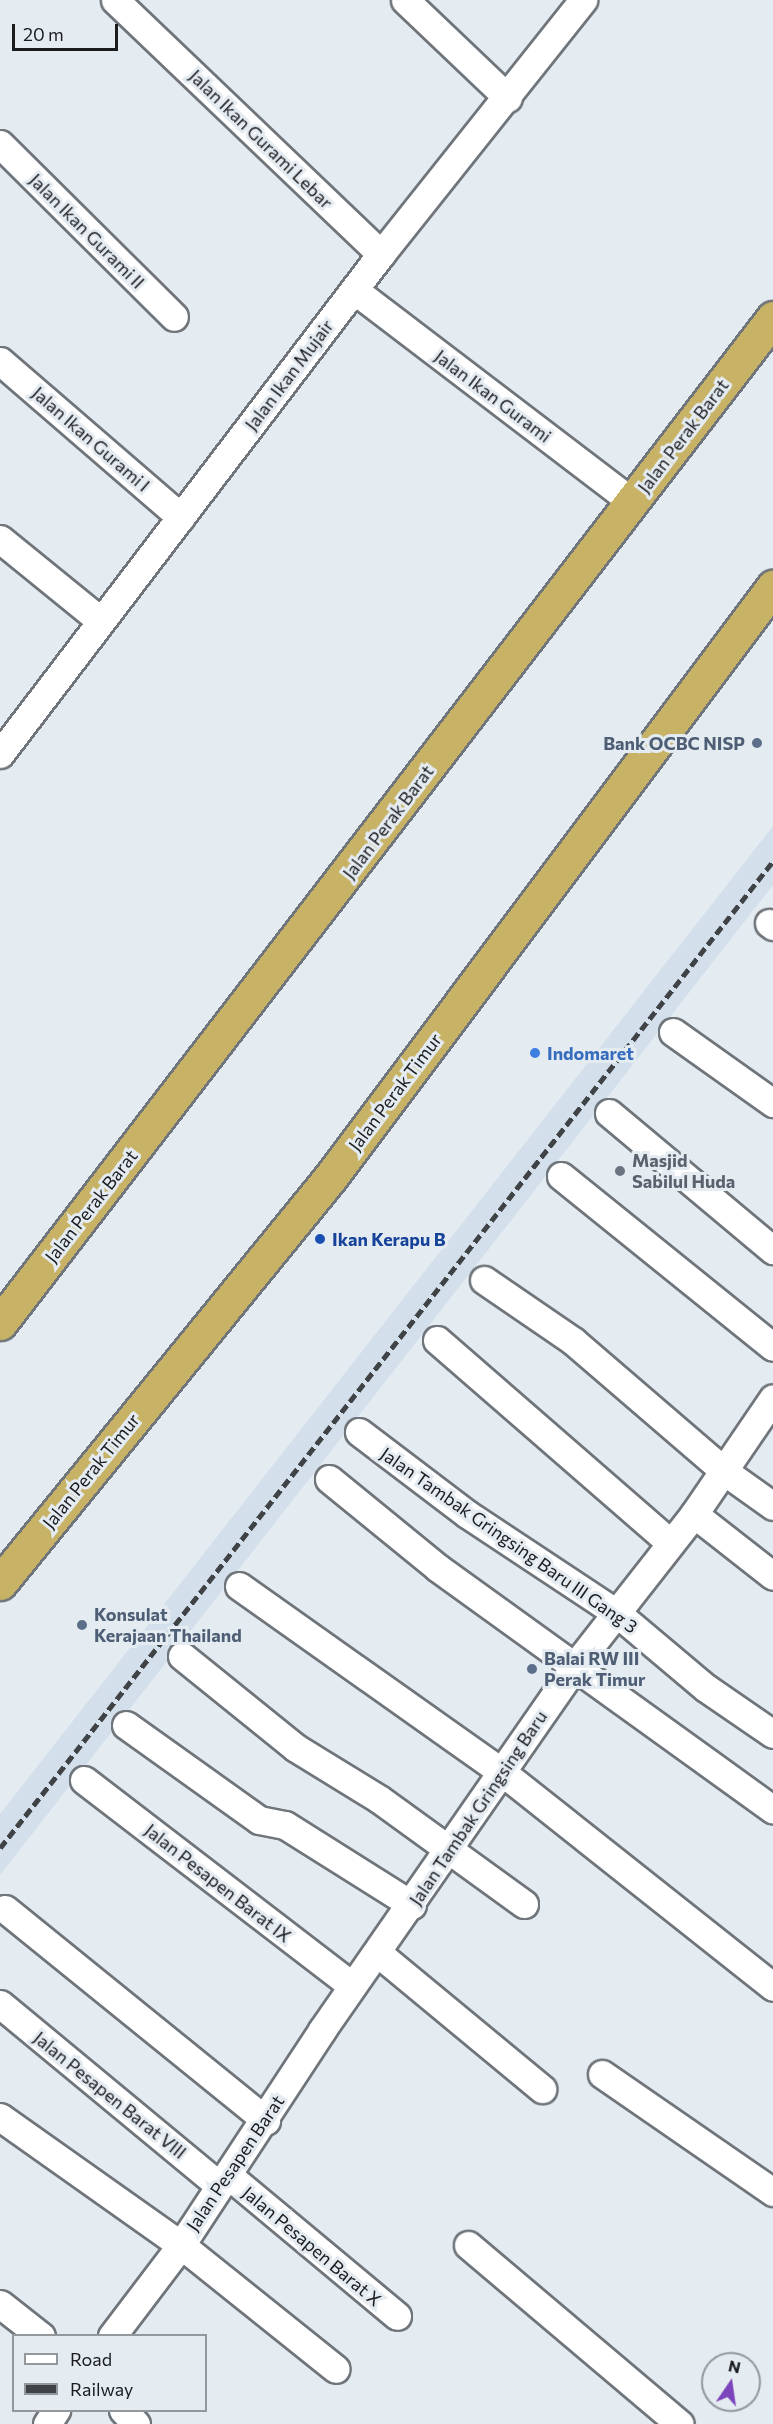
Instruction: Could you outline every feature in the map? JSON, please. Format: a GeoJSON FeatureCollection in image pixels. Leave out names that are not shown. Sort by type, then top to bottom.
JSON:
{"type":"FeatureCollection","features":[{"type":"Feature","properties":{"kind":"highway","name":"Jalan Perak Barat"},"geometry":{"type":"LineString","coordinates":[[0,1323],[773,318]]}},
{"type":"Feature","properties":{"kind":"highway","name":"Jalan Perak Timur"},"geometry":{"type":"LineString","coordinates":[[0,1583],[330,1178],[773,587]]}},
{"type":"Feature","properties":{"kind":"street","name":"Jalan Ikan Gurami Lebar"},"geometry":{"type":"LineString","coordinates":[[115,0],[381,254]]}},
{"type":"Feature","properties":{"kind":"street"},"geometry":{"type":"LineString","coordinates":[[405,0],[508,98]]}},
{"type":"Feature","properties":{"kind":"street","name":"Jalan Ikan Mujair"},"geometry":{"type":"LineString","coordinates":[[0,754],[381,254],[508,98],[583,0]]}},
{"type":"Feature","properties":{"kind":"street","name":"Jalan Ikan Gurami II"},"geometry":{"type":"LineString","coordinates":[[0,144],[174,317]]}},
{"type":"Feature","properties":{"kind":"street","name":"Jalan Ikan Gurami"},"geometry":{"type":"LineString","coordinates":[[354,290],[632,502]]}},
{"type":"Feature","properties":{"kind":"street","name":"Jalan Ikan Gurami I"},"geometry":{"type":"LineString","coordinates":[[0,361],[181,517]]}},
{"type":"Feature","properties":{"kind":"street"},"geometry":{"type":"LineString","coordinates":[[0,540],[101,621]]}},
{"type":"Feature","properties":{"kind":"street"},"geometry":{"type":"LineString","coordinates":[[673,1032],[773,1103]]}},
{"type":"Feature","properties":{"kind":"street"},"geometry":{"type":"LineString","coordinates":[[609,1113],[773,1250]]}},
{"type":"Feature","properties":{"kind":"street"},"geometry":{"type":"LineString","coordinates":[[561,1176],[773,1347]]}},
{"type":"Feature","properties":{"kind":"street"},"geometry":{"type":"LineString","coordinates":[[484,1280],[573,1341],[724,1471],[773,1506]]}},
{"type":"Feature","properties":{"kind":"street"},"geometry":{"type":"LineString","coordinates":[[436,1340],[669,1542]]}},
{"type":"Feature","properties":{"kind":"street","name":"Jalan Tambak Gringsing Baru"},"geometry":{"type":"LineString","coordinates":[[352,1986],[379,1954],[450,1852],[574,1666],[618,1614],[669,1542],[694,1514],[773,1398]]}},
{"type":"Feature","properties":{"kind":"street","name":"Jalan Tambak Gringsing Baru III Gang 3"},"geometry":{"type":"LineString","coordinates":[[359,1432],[467,1514],[618,1614],[706,1688],[773,1734]]}},
{"type":"Feature","properties":{"kind":"street"},"geometry":{"type":"LineString","coordinates":[[329,1479],[574,1666],[773,1810]]}},
{"type":"Feature","properties":{"kind":"street"},"geometry":{"type":"LineString","coordinates":[[694,1514],[773,1576]]}},
{"type":"Feature","properties":{"kind":"street"},"geometry":{"type":"LineString","coordinates":[[239,1586],[502,1772],[773,1987]]}},
{"type":"Feature","properties":{"kind":"street"},"geometry":{"type":"LineString","coordinates":[[182,1656],[296,1748],[380,1799],[524,1904]]}},
{"type":"Feature","properties":{"kind":"street"},"geometry":{"type":"LineString","coordinates":[[126,1725],[259,1820],[285,1826],[411,1905]]}},
{"type":"Feature","properties":{"kind":"street","name":"Jalan Pesapen Barat IX"},"geometry":{"type":"LineString","coordinates":[[84,1780],[352,1986]]}},
{"type":"Feature","properties":{"kind":"street"},"geometry":{"type":"LineString","coordinates":[[5,1909],[266,2120]]}},
{"type":"Feature","properties":{"kind":"street"},"geometry":{"type":"LineString","coordinates":[[379,1954],[542,2088]]}},
{"type":"Feature","properties":{"kind":"street","name":"Jalan Pesapen Barat"},"geometry":{"type":"LineString","coordinates":[[114,2334],[181,2245],[266,2120],[352,1986]]}},
{"type":"Feature","properties":{"kind":"street","name":"Jalan Pesapen Barat VIII"},"geometry":{"type":"LineString","coordinates":[[0,2004],[224,2180]]}},
{"type":"Feature","properties":{"kind":"street"},"geometry":{"type":"LineString","coordinates":[[602,2074],[773,2192]]}},
{"type":"Feature","properties":{"kind":"street"},"geometry":{"type":"LineString","coordinates":[[0,2117],[181,2245],[336,2369]]}},
{"type":"Feature","properties":{"kind":"street","name":"Jalan Pesapen Barat X"},"geometry":{"type":"LineString","coordinates":[[224,2180],[397,2316]]}},
{"type":"Feature","properties":{"kind":"street"},"geometry":{"type":"LineString","coordinates":[[468,2245],[680,2424]]}},
{"type":"Feature","properties":{"kind":"street"},"geometry":{"type":"LineString","coordinates":[[0,2304],[38,2334]]}},
{"type":"Feature","properties":{"kind":"street"},"geometry":{"type":"LineString","coordinates":[[125,2412],[136,2424]]}},
{"type":"Feature","properties":{"kind":"shaded area"},"geometry":{"type":"Polygon","coordinates":[[[773,826],[773,885],[0,1875],[0,1814],[773,826]]]}},
{"type":"Feature","properties":{"kind":"railway"},"geometry":{"type":"LineString","coordinates":[[0,1848],[773,861]]}},
{"type":"Feature","properties":{"kind":"place","name":"Bank OCBC NISP"},"geometry":{"type":"Point","coordinates":[757,743]}},
{"type":"Feature","properties":{"kind":"place","name":"Indomaret"},"geometry":{"type":"Point","coordinates":[535,1053]}},
{"type":"Feature","properties":{"kind":"place","name":"Masjid Sabilul Huda"},"geometry":{"type":"Point","coordinates":[620,1171]}},
{"type":"Feature","properties":{"kind":"place","name":"Ikan Kerapu B"},"geometry":{"type":"Point","coordinates":[320,1239]}},
{"type":"Feature","properties":{"kind":"place","name":"Konsulat Kerajaan Thailand"},"geometry":{"type":"Point","coordinates":[82,1625]}},
{"type":"Feature","properties":{"kind":"place","name":"Balai RW III Perak Timur"},"geometry":{"type":"Point","coordinates":[532,1669]}}]}
